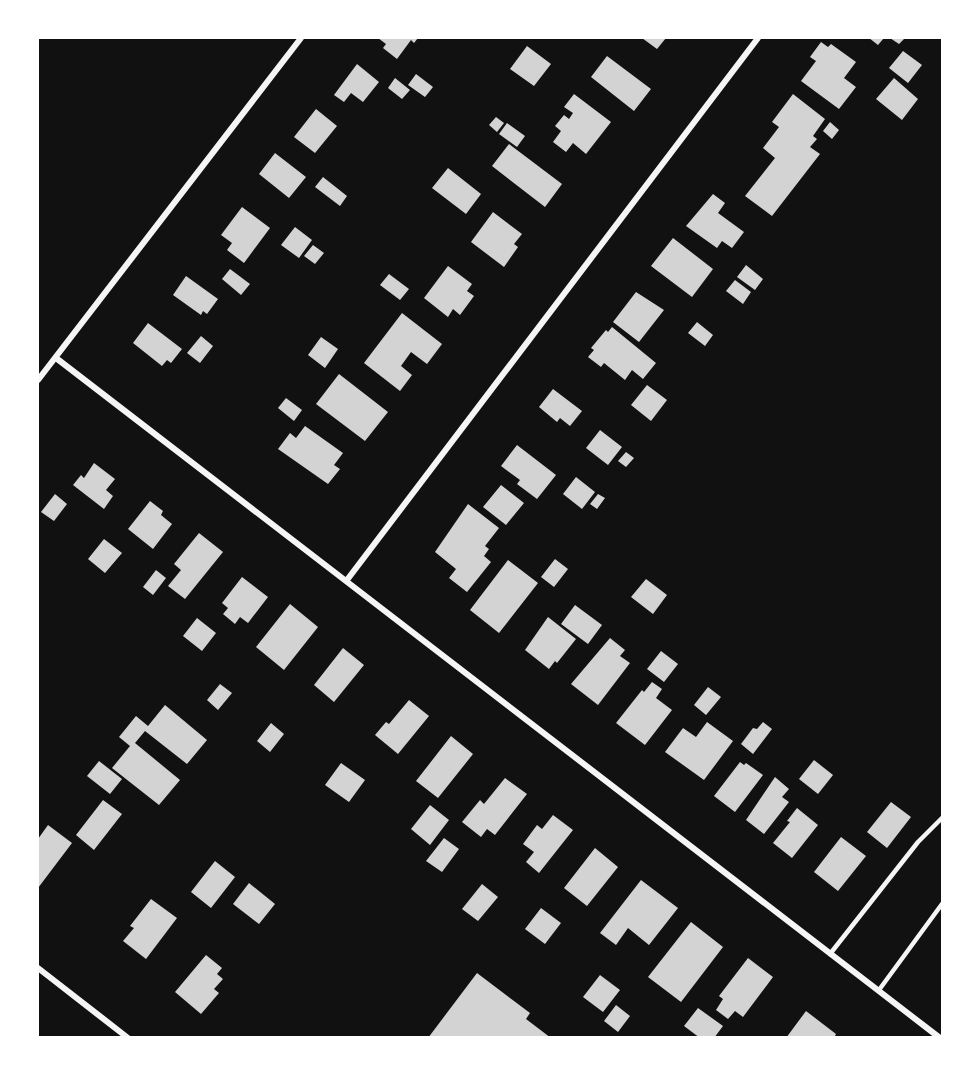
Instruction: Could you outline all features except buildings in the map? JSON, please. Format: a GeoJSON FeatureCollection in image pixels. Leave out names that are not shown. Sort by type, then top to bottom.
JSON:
{"type":"FeatureCollection","features":[{"type":"Feature","properties":{"kind":"street"},"geometry":{"type":"LineString","coordinates":[[38,380],[301,38]]}},
{"type":"Feature","properties":{"kind":"street"},"geometry":{"type":"LineString","coordinates":[[346,580],[758,38]]}},
{"type":"Feature","properties":{"kind":"street"},"geometry":{"type":"LineString","coordinates":[[56,358],[940,1038]]}},
{"type":"Feature","properties":{"kind":"street"},"geometry":{"type":"LineString","coordinates":[[38,968],[128,1038]]}},
{"type":"Feature","properties":{"kind":"lane"},"geometry":{"type":"LineString","coordinates":[[830,954],[918,842],[942,818]]}},
{"type":"Feature","properties":{"kind":"lane"},"geometry":{"type":"LineString","coordinates":[[879,990],[942,904]]}}]}
